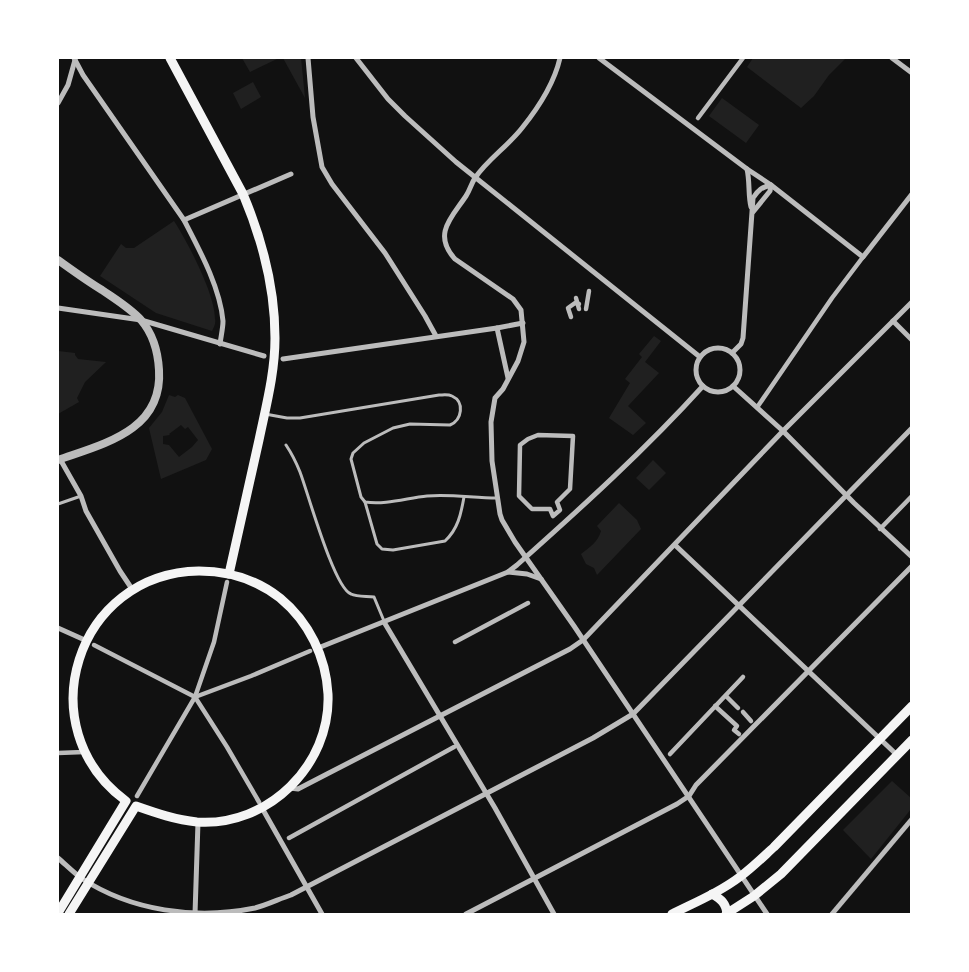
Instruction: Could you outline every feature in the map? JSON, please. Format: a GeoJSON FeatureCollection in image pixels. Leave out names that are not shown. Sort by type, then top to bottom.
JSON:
{"type":"FeatureCollection","features":[{"type":"Feature","properties":{"kind":"main road"},"geometry":{"type":"LineString","coordinates":[[170,58],[243,194],[256,226],[265,260],[274,314],[274,366],[228,578]]}},
{"type":"Feature","properties":{"kind":"main road"},"geometry":{"type":"LineString","coordinates":[[58,913],[126,801],[103,781],[84,752],[74,718],[73,692],[76,673],[101,619],[110,608],[132,589],[149,580],[178,573],[208,571],[228,578],[262,585],[284,601],[307,629],[314,650],[324,666],[328,702],[324,729],[312,758],[280,797],[236,818],[198,822],[182,820],[136,806],[69,914]]}},
{"type":"Feature","properties":{"kind":"main road"},"geometry":{"type":"LineString","coordinates":[[672,914],[712,894],[741,876],[774,847],[912,706]]}},
{"type":"Feature","properties":{"kind":"main road"},"geometry":{"type":"LineString","coordinates":[[726,914],[754,896],[781,874],[912,740]]}},
{"type":"Feature","properties":{"kind":"main road"},"geometry":{"type":"LineString","coordinates":[[712,894],[722,900],[726,906],[726,914]]}},
{"type":"Feature","properties":{"kind":"street"},"geometry":{"type":"LineString","coordinates":[[58,103],[68,85],[75,58]]}},
{"type":"Feature","properties":{"kind":"street"},"geometry":{"type":"LineString","coordinates":[[75,58],[83,76],[184,220],[207,264],[220,305],[223,322],[220,344]]}},
{"type":"Feature","properties":{"kind":"street"},"geometry":{"type":"LineString","coordinates":[[308,58],[313,117],[322,166],[332,184],[385,252],[436,336]]}},
{"type":"Feature","properties":{"kind":"street"},"geometry":{"type":"LineString","coordinates":[[356,58],[388,99],[475,178],[700,357]]}},
{"type":"Feature","properties":{"kind":"street"},"geometry":{"type":"LineString","coordinates":[[560,58],[548,90],[523,126],[475,178],[466,196],[449,219],[445,232],[445,244],[455,259],[504,292],[518,304],[521,310],[524,342],[518,361],[495,398],[491,422],[492,461],[502,520],[767,914]]}},
{"type":"Feature","properties":{"kind":"street"},"geometry":{"type":"LineString","coordinates":[[599,58],[771,185],[863,257]]}},
{"type":"Feature","properties":{"kind":"street"},"geometry":{"type":"LineString","coordinates":[[698,118],[743,58]]}},
{"type":"Feature","properties":{"kind":"street"},"geometry":{"type":"LineString","coordinates":[[892,58],[912,73]]}},
{"type":"Feature","properties":{"kind":"street"},"geometry":{"type":"LineString","coordinates":[[747,169],[750,182],[749,200],[752,212]]}},
{"type":"Feature","properties":{"kind":"street"},"geometry":{"type":"LineString","coordinates":[[184,220],[291,174]]}},
{"type":"Feature","properties":{"kind":"street"},"geometry":{"type":"LineString","coordinates":[[752,212],[770,191],[771,185]]}},
{"type":"Feature","properties":{"kind":"street"},"geometry":{"type":"LineString","coordinates":[[732,353],[741,344],[743,338],[753,198],[757,192],[771,185]]}},
{"type":"Feature","properties":{"kind":"street"},"geometry":{"type":"LineString","coordinates":[[758,406],[832,298],[912,194]]}},
{"type":"Feature","properties":{"kind":"street"},"geometry":{"type":"LineString","coordinates":[[58,260],[129,309],[141,320],[150,334],[158,361],[159,377],[156,395],[149,410],[128,432],[96,447],[59,460],[81,496],[86,511],[132,589]]}},
{"type":"Feature","properties":{"kind":"street"},"geometry":{"type":"LineString","coordinates":[[586,309],[589,291]]}},
{"type":"Feature","properties":{"kind":"street"},"geometry":{"type":"LineString","coordinates":[[571,317],[568,308],[570,304],[579,306],[576,298]]}},
{"type":"Feature","properties":{"kind":"street"},"geometry":{"type":"LineString","coordinates":[[289,788],[298,789],[570,649],[583,640],[783,431],[912,302]]}},
{"type":"Feature","properties":{"kind":"street"},"geometry":{"type":"LineString","coordinates":[[58,308],[141,320],[264,356]]}},
{"type":"Feature","properties":{"kind":"street"},"geometry":{"type":"LineString","coordinates":[[893,321],[912,340]]}},
{"type":"Feature","properties":{"kind":"street"},"geometry":{"type":"LineString","coordinates":[[283,359],[523,323]]}},
{"type":"Feature","properties":{"kind":"street"},"geometry":{"type":"LineString","coordinates":[[497,328],[508,379]]}},
{"type":"Feature","properties":{"kind":"street"},"geometry":{"type":"LineString","coordinates":[[715,348],[732,353],[740,373],[733,386],[722,392],[708,390],[696,375],[700,357],[715,348]]}},
{"type":"Feature","properties":{"kind":"street"},"geometry":{"type":"LineString","coordinates":[[195,697],[508,572],[526,558],[628,462],[703,386]]}},
{"type":"Feature","properties":{"kind":"street"},"geometry":{"type":"LineString","coordinates":[[733,386],[758,406],[880,529],[912,557]]}},
{"type":"Feature","properties":{"kind":"street"},"geometry":{"type":"LineString","coordinates":[[58,858],[80,877],[138,904],[195,914],[222,913],[256,908],[307,887],[593,738],[633,714],[845,494],[912,428]]}},
{"type":"Feature","properties":{"kind":"street"},"geometry":{"type":"LineString","coordinates":[[538,435],[573,436],[570,489],[557,502],[560,510],[553,516],[550,509],[532,509],[518,496],[522,447],[520,445],[528,439],[538,435]]}},
{"type":"Feature","properties":{"kind":"street"},"geometry":{"type":"LineString","coordinates":[[880,529],[912,496]]}},
{"type":"Feature","properties":{"kind":"street"},"geometry":{"type":"LineString","coordinates":[[675,545],[897,755]]}},
{"type":"Feature","properties":{"kind":"street"},"geometry":{"type":"LineString","coordinates":[[466,914],[689,796],[696,785],[912,566]]}},
{"type":"Feature","properties":{"kind":"street"},"geometry":{"type":"LineString","coordinates":[[508,572],[527,574],[541,579]]}},
{"type":"Feature","properties":{"kind":"street"},"geometry":{"type":"LineString","coordinates":[[137,796],[195,697],[214,642],[228,578]]}},
{"type":"Feature","properties":{"kind":"street"},"geometry":{"type":"LineString","coordinates":[[454,642],[528,603]]}},
{"type":"Feature","properties":{"kind":"street"},"geometry":{"type":"LineString","coordinates":[[384,622],[535,878],[554,914]]}},
{"type":"Feature","properties":{"kind":"street"},"geometry":{"type":"LineString","coordinates":[[58,628],[195,697],[227,747],[322,914]]}},
{"type":"Feature","properties":{"kind":"street"},"geometry":{"type":"LineString","coordinates":[[670,754],[743,677]]}},
{"type":"Feature","properties":{"kind":"street"},"geometry":{"type":"LineString","coordinates":[[726,696],[738,708]]}},
{"type":"Feature","properties":{"kind":"street"},"geometry":{"type":"LineString","coordinates":[[716,706],[737,726],[734,730],[739,734]]}},
{"type":"Feature","properties":{"kind":"street"},"geometry":{"type":"LineString","coordinates":[[743,712],[751,721]]}},
{"type":"Feature","properties":{"kind":"street"},"geometry":{"type":"LineString","coordinates":[[289,838],[454,747]]}},
{"type":"Feature","properties":{"kind":"street"},"geometry":{"type":"LineString","coordinates":[[58,753],[84,752]]}},
{"type":"Feature","properties":{"kind":"street"},"geometry":{"type":"LineString","coordinates":[[126,801],[136,806]]}},
{"type":"Feature","properties":{"kind":"street"},"geometry":{"type":"LineString","coordinates":[[832,914],[912,818]]}},
{"type":"Feature","properties":{"kind":"street"},"geometry":{"type":"LineString","coordinates":[[195,914],[198,822]]}},
{"type":"Feature","properties":{"kind":"lane"},"geometry":{"type":"LineString","coordinates":[[265,414],[300,418],[439,394],[450,395],[457,400],[460,416],[456,422],[450,425],[410,424],[393,428],[364,443],[353,453],[351,460],[377,544],[382,549],[393,550],[445,541],[451,536],[458,524],[464,497]]}},
{"type":"Feature","properties":{"kind":"lane"},"geometry":{"type":"LineString","coordinates":[[286,445],[300,472],[328,556],[344,588],[350,594],[374,597],[384,622]]}},
{"type":"Feature","properties":{"kind":"lane"},"geometry":{"type":"LineString","coordinates":[[365,502],[376,504],[426,496],[446,495],[497,498]]}},
{"type":"Feature","properties":{"kind":"lane"},"geometry":{"type":"LineString","coordinates":[[58,504],[81,496]]}},
{"type":"Feature","properties":{"kind":"shaded area"},"geometry":{"type":"Polygon","coordinates":[[[242,58],[279,58],[250,72],[242,58]]]}},
{"type":"Feature","properties":{"kind":"shaded area"},"geometry":{"type":"Polygon","coordinates":[[[283,58],[301,58],[305,98],[283,58]]]}},
{"type":"Feature","properties":{"kind":"shaded area"},"geometry":{"type":"Polygon","coordinates":[[[753,58],[846,58],[829,75],[814,96],[801,108],[747,67],[753,58]]]}},
{"type":"Feature","properties":{"kind":"shaded area"},"geometry":{"type":"Polygon","coordinates":[[[253,82],[261,97],[241,109],[233,93],[253,82]]]}},
{"type":"Feature","properties":{"kind":"shaded area"},"geometry":{"type":"Polygon","coordinates":[[[722,98],[759,125],[746,143],[709,116],[722,98]]]}},
{"type":"Feature","properties":{"kind":"shaded area"},"geometry":{"type":"Polygon","coordinates":[[[174,221],[193,255],[211,296],[215,320],[212,331],[156,313],[100,276],[121,244],[126,248],[134,248],[174,221]]]}},
{"type":"Feature","properties":{"kind":"shaded area"},"geometry":{"type":"Polygon","coordinates":[[[654,336],[661,341],[645,362],[659,373],[628,406],[646,423],[633,435],[609,418],[630,383],[625,379],[642,357],[639,354],[654,336]]]}},
{"type":"Feature","properties":{"kind":"shaded area"},"geometry":{"type":"Polygon","coordinates":[[[58,351],[75,353],[78,359],[106,362],[85,382],[77,398],[79,402],[58,414],[58,351]]]}},
{"type":"Feature","properties":{"kind":"shaded area"},"geometry":{"type":"Polygon","coordinates":[[[169,395],[175,397],[178,395],[185,398],[212,449],[206,460],[161,479],[149,428],[162,412],[169,395]],[[181,425],[170,435],[163,436],[163,444],[169,445],[179,457],[198,440],[188,427],[185,429],[181,425]]]}},
{"type":"Feature","properties":{"kind":"shaded area"},"geometry":{"type":"Polygon","coordinates":[[[653,460],[666,473],[649,490],[636,478],[653,460]]]}},
{"type":"Feature","properties":{"kind":"shaded area"},"geometry":{"type":"Polygon","coordinates":[[[619,503],[637,520],[641,529],[597,575],[594,568],[586,564],[581,554],[596,541],[601,531],[597,526],[619,503]]]}},
{"type":"Feature","properties":{"kind":"shaded area"},"geometry":{"type":"Polygon","coordinates":[[[892,781],[911,798],[911,809],[871,859],[843,830],[892,781]]]}}]}
